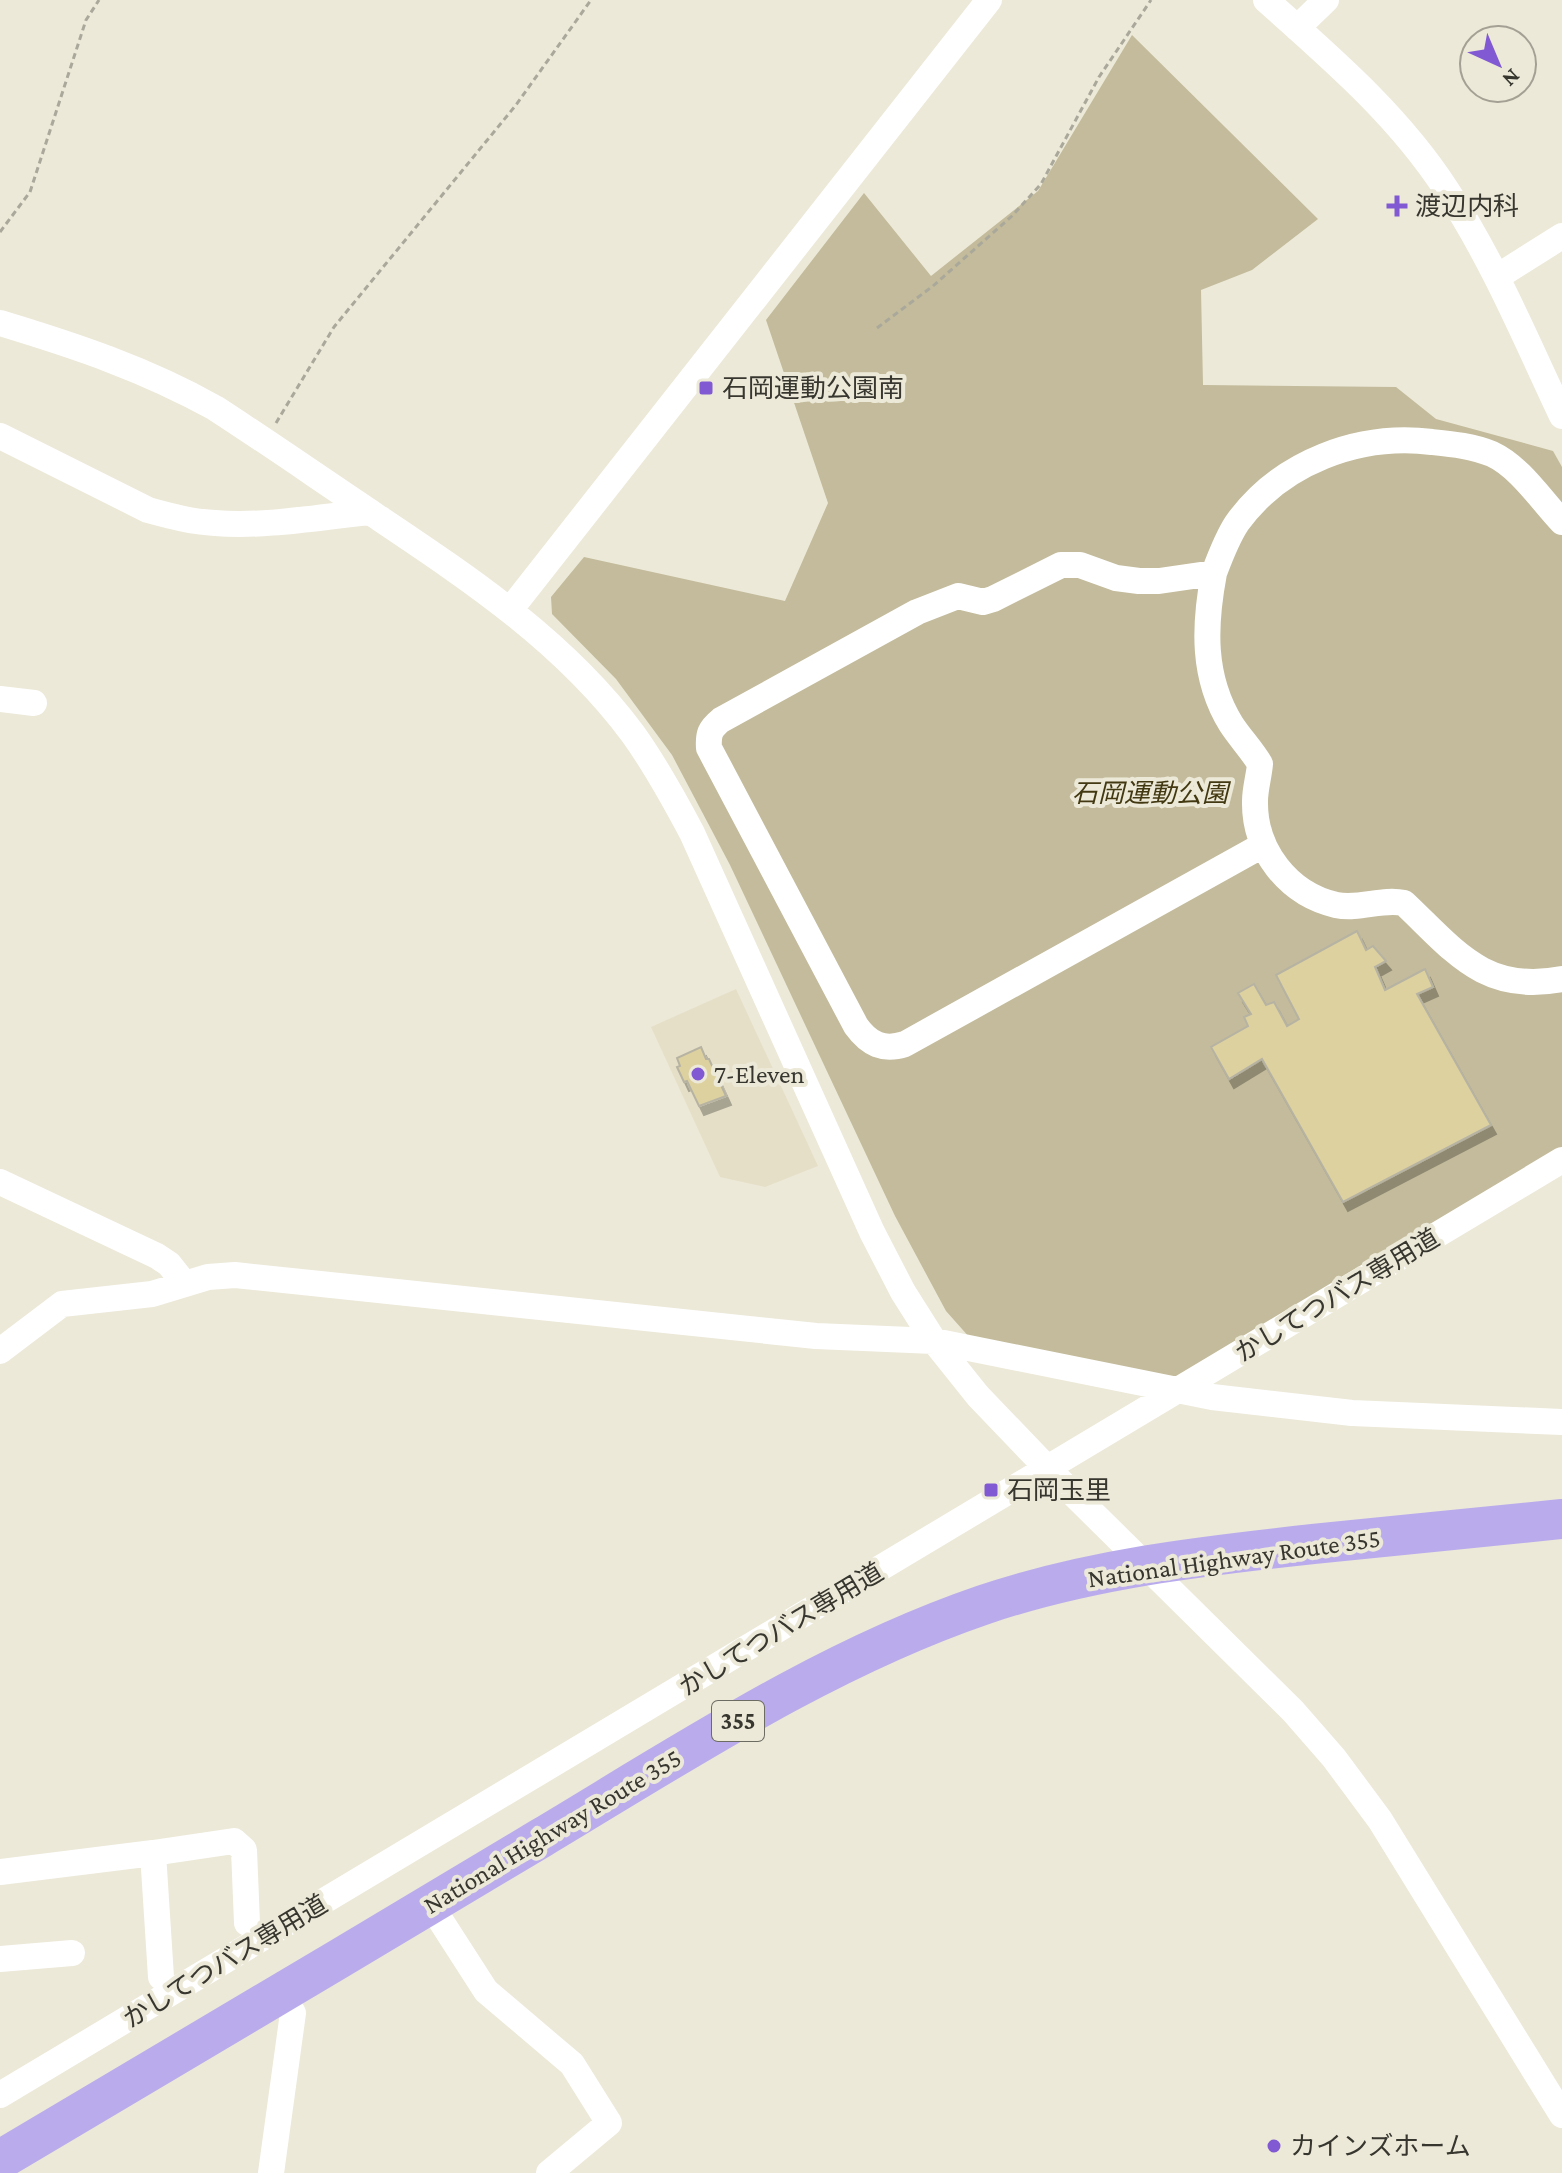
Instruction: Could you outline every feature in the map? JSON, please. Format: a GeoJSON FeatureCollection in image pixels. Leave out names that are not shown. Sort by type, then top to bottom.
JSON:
{"type":"FeatureCollection","features":[{"type":"Feature","properties":{"kind":"highway","name":"National Highway Route 355"},"geometry":{"type":"LineString","coordinates":[[0,2160],[699,1743],[844,1664],[918,1630],[1044,1587],[1146,1565],[1245,1551],[1562,1519]]}},
{"type":"Feature","properties":{"kind":"street"},"geometry":{"type":"LineString","coordinates":[[510,610],[989,0]]}},
{"type":"Feature","properties":{"kind":"street"},"geometry":{"type":"LineString","coordinates":[[1266,0],[1369,95],[1414,145],[1446,188],[1497,277],[1562,416]]}},
{"type":"Feature","properties":{"kind":"street"},"geometry":{"type":"LineString","coordinates":[[1297,28],[1326,0]]}},
{"type":"Feature","properties":{"kind":"street"},"geometry":{"type":"LineString","coordinates":[[1497,277],[1562,236]]}},
{"type":"Feature","properties":{"kind":"street"},"geometry":{"type":"LineString","coordinates":[[0,323],[119,361],[215,408],[510,610],[594,687],[632,733],[664,781],[692,833],[872,1232],[903,1292],[934,1341],[978,1396],[1048,1469],[1293,1711],[1355,1786],[1380,1820],[1562,2115]]}},
{"type":"Feature","properties":{"kind":"street"},"geometry":{"type":"LineString","coordinates":[[0,436],[148,510],[174,517],[215,523],[246,523],[370,512]]}},
{"type":"Feature","properties":{"kind":"street"},"geometry":{"type":"LineString","coordinates":[[1562,522],[1509,464],[1492,454],[1472,447],[1414,439],[1355,445],[1303,465],[1279,482],[1237,523],[1214,573],[1206,628],[1206,655],[1229,721],[1260,764],[1255,800],[1263,845],[1277,868],[1293,883],[1336,905],[1355,907],[1392,900],[1404,903],[1465,960],[1484,973],[1530,983],[1562,979]]}},
{"type":"Feature","properties":{"kind":"street"},"geometry":{"type":"LineString","coordinates":[[1214,573],[1139,581],[1116,578],[1080,565],[1061,565],[983,602],[958,596],[945,599],[721,720],[711,728],[709,748],[856,1026],[873,1044],[884,1047],[905,1044],[1263,845]]}},
{"type":"Feature","properties":{"kind":"street"},"geometry":{"type":"LineString","coordinates":[[0,699],[34,703]]}},
{"type":"Feature","properties":{"kind":"street","name":"かしてつバス専用道"},"geometry":{"type":"LineString","coordinates":[[0,2095],[1562,1160]]}},
{"type":"Feature","properties":{"kind":"street"},"geometry":{"type":"LineString","coordinates":[[0,1182],[157,1256],[169,1264],[184,1283]]}},
{"type":"Feature","properties":{"kind":"street"},"geometry":{"type":"LineString","coordinates":[[0,1351],[62,1304],[152,1294],[208,1277],[261,1277],[816,1336],[934,1341],[1212,1397],[1352,1413],[1562,1422]]}},
{"type":"Feature","properties":{"kind":"street"},"geometry":{"type":"LineString","coordinates":[[0,1872],[234,1841],[244,1850],[247,1923]]}},
{"type":"Feature","properties":{"kind":"street"},"geometry":{"type":"LineString","coordinates":[[153,1853],[161,1977]]}},
{"type":"Feature","properties":{"kind":"street"},"geometry":{"type":"LineString","coordinates":[[430,1904],[486,1991],[572,2064],[609,2123],[549,2173]]}},
{"type":"Feature","properties":{"kind":"street"},"geometry":{"type":"LineString","coordinates":[[0,1959],[72,1953]]}},
{"type":"Feature","properties":{"kind":"street"},"geometry":{"type":"LineString","coordinates":[[271,2173],[293,2013],[282,1993]]}},
{"type":"Feature","properties":{"kind":"path"},"geometry":{"type":"LineString","coordinates":[[0,232],[30,192],[86,20],[99,0]]}},
{"type":"Feature","properties":{"kind":"path"},"geometry":{"type":"LineString","coordinates":[[265,441],[334,327],[516,105],[591,0]]}},
{"type":"Feature","properties":{"kind":"path"},"geometry":{"type":"LineString","coordinates":[[877,328],[933,286],[1012,216],[1041,184],[1099,77],[1151,0]]}},
{"type":"Feature","properties":{"kind":"shaded area"},"geometry":{"type":"Polygon","coordinates":[[[736,989],[818,1166],[765,1187],[720,1177],[651,1027],[736,989]]]}},
{"type":"Feature","properties":{"kind":"green space","name":"石岡運動公園"},"geometry":{"type":"Polygon","coordinates":[[[1132,35],[1318,219],[1252,270],[1201,290],[1203,385],[1396,387],[1436,419],[1553,451],[1562,467],[1562,1150],[1179,1380],[970,1338],[946,1311],[895,1216],[730,865],[672,755],[616,679],[552,614],[551,597],[584,557],[785,601],[828,503],[766,320],[864,193],[931,276],[1038,191],[1132,35]]]}},
{"type":"Feature","properties":{"kind":"building"},"geometry":{"type":"Polygon","coordinates":[[[1357,931],[1366,950],[1373,946],[1386,961],[1375,967],[1385,990],[1425,969],[1433,987],[1417,994],[1491,1125],[1343,1202],[1262,1059],[1229,1079],[1211,1047],[1248,1026],[1244,1017],[1251,1014],[1238,993],[1254,984],[1266,1005],[1274,1002],[1287,1026],[1299,1019],[1276,975],[1357,931]]]}},
{"type":"Feature","properties":{"kind":"building","name":"7-Eleven"},"geometry":{"type":"Polygon","coordinates":[[[701,1047],[726,1096],[699,1106],[677,1067],[680,1066],[677,1058],[701,1047]]]}},
{"type":"Feature","properties":{"kind":"place","name":"渡辺内科"},"geometry":{"type":"Point","coordinates":[1397,206]}},
{"type":"Feature","properties":{"kind":"place","name":"石岡運動公園南"},"geometry":{"type":"Point","coordinates":[706,388]}},
{"type":"Feature","properties":{"kind":"place","name":"7-Eleven"},"geometry":{"type":"Point","coordinates":[698,1074]}},
{"type":"Feature","properties":{"kind":"place","name":"石岡玉里"},"geometry":{"type":"Point","coordinates":[991,1490]}},
{"type":"Feature","properties":{"kind":"place","name":"カインズホーム"},"geometry":{"type":"Point","coordinates":[1274,2146]}}]}
